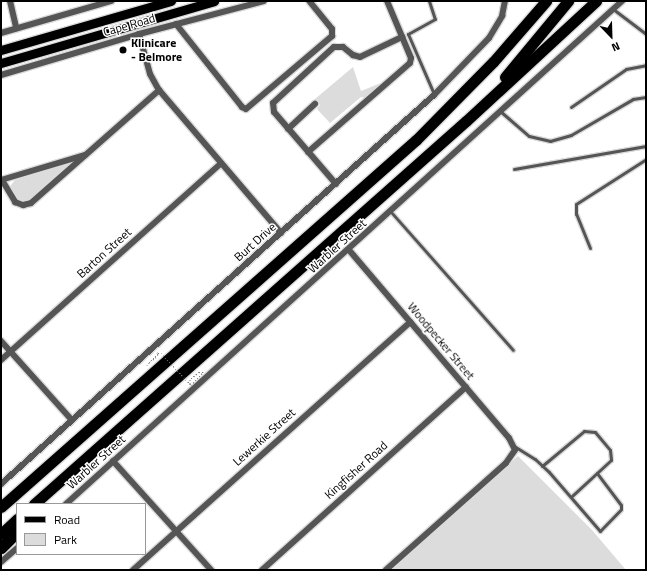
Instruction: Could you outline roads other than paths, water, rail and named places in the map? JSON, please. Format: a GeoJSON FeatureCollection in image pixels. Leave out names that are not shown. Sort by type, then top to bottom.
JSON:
{"type":"FeatureCollection","features":[{"type":"Feature","properties":{"kind":"highway"},"geometry":{"type":"LineString","coordinates":[[493,62],[540,1]]}},
{"type":"Feature","properties":{"kind":"highway"},"geometry":{"type":"LineString","coordinates":[[1,507],[416,140],[493,62],[546,1]]}},
{"type":"Feature","properties":{"kind":"highway"},"geometry":{"type":"LineString","coordinates":[[466,121],[568,1]]}},
{"type":"Feature","properties":{"kind":"highway"},"geometry":{"type":"LineString","coordinates":[[35,503],[466,121],[596,1]]}},
{"type":"Feature","properties":{"kind":"highway"},"geometry":{"type":"LineString","coordinates":[[46,503],[123,425]]}},
{"type":"Feature","properties":{"kind":"highway"},"geometry":{"type":"LineString","coordinates":[[1,534],[16,520]]}},
{"type":"Feature","properties":{"kind":"highway"},"geometry":{"type":"LineString","coordinates":[[1,548],[16,533]]}},
{"type":"Feature","properties":{"kind":"main road","name":"Cape Road"},"geometry":{"type":"LineString","coordinates":[[1,50],[171,1]]}},
{"type":"Feature","properties":{"kind":"main road","name":"Cape Road"},"geometry":{"type":"LineString","coordinates":[[1,63],[136,22],[214,1]]}},
{"type":"Feature","properties":{"kind":"main road"},"geometry":{"type":"LineString","coordinates":[[132,12],[136,22]]}},
{"type":"Feature","properties":{"kind":"street"},"geometry":{"type":"LineString","coordinates":[[10,1],[16,28]]}},
{"type":"Feature","properties":{"kind":"street"},"geometry":{"type":"LineString","coordinates":[[1,33],[111,1]]}},
{"type":"Feature","properties":{"kind":"street","name":"Cape Road"},"geometry":{"type":"LineString","coordinates":[[1,75],[139,34],[264,1]]}},
{"type":"Feature","properties":{"kind":"street"},"geometry":{"type":"LineString","coordinates":[[176,24],[242,107],[246,109],[332,36],[331,28],[309,1]]}},
{"type":"Feature","properties":{"kind":"street"},"geometry":{"type":"LineString","coordinates":[[308,152],[409,65],[411,58],[386,1]]}},
{"type":"Feature","properties":{"kind":"street","name":"Burt Drive"},"geometry":{"type":"LineString","coordinates":[[1,484],[434,95],[489,38],[502,16],[505,1]]}},
{"type":"Feature","properties":{"kind":"street","name":"Warbler Street"},"geometry":{"type":"LineString","coordinates":[[67,503],[349,250],[622,1]]}},
{"type":"Feature","properties":{"kind":"street"},"geometry":{"type":"LineString","coordinates":[[139,34],[150,74],[159,90],[281,233]]}},
{"type":"Feature","properties":{"kind":"street"},"geometry":{"type":"LineString","coordinates":[[336,184],[274,112],[273,103],[334,46],[343,47],[353,55],[360,57],[402,37]]}},
{"type":"Feature","properties":{"kind":"street"},"geometry":{"type":"LineString","coordinates":[[86,154],[2,180],[15,202],[27,205],[86,154],[159,90]]}},
{"type":"Feature","properties":{"kind":"street"},"geometry":{"type":"LineString","coordinates":[[288,129],[315,104]]}},
{"type":"Feature","properties":{"kind":"street","name":"Barton Street"},"geometry":{"type":"LineString","coordinates":[[1,360],[221,163]]}},
{"type":"Feature","properties":{"kind":"street","name":"Woodpecker Street"},"geometry":{"type":"LineString","coordinates":[[349,250],[466,387],[514,446]]}},
{"type":"Feature","properties":{"kind":"street","name":"Lewerkie Street"},"geometry":{"type":"LineString","coordinates":[[133,570],[410,322]]}},
{"type":"Feature","properties":{"kind":"street"},"geometry":{"type":"LineString","coordinates":[[1,340],[72,420]]}},
{"type":"Feature","properties":{"kind":"street","name":"Kingfisher Road"},"geometry":{"type":"LineString","coordinates":[[262,570],[466,387]]}},
{"type":"Feature","properties":{"kind":"street"},"geometry":{"type":"LineString","coordinates":[[386,570],[506,463],[514,453],[514,446]]}},
{"type":"Feature","properties":{"kind":"street"},"geometry":{"type":"LineString","coordinates":[[113,461],[211,570]]}},
{"type":"Feature","properties":{"kind":"street"},"geometry":{"type":"LineString","coordinates":[[1,562],[16,549]]}},
{"type":"Feature","properties":{"kind":"lane"},"geometry":{"type":"LineString","coordinates":[[428,1],[435,19],[408,34],[434,95]]}},
{"type":"Feature","properties":{"kind":"lane"},"geometry":{"type":"LineString","coordinates":[[613,9],[646,34]]}},
{"type":"Feature","properties":{"kind":"lane"},"geometry":{"type":"LineString","coordinates":[[571,107],[626,70],[646,65]]}},
{"type":"Feature","properties":{"kind":"lane"},"geometry":{"type":"LineString","coordinates":[[500,111],[529,136],[550,141],[571,135],[633,99],[646,97]]}},
{"type":"Feature","properties":{"kind":"lane"},"geometry":{"type":"LineString","coordinates":[[514,169],[646,146]]}},
{"type":"Feature","properties":{"kind":"lane"},"geometry":{"type":"LineString","coordinates":[[590,248],[576,214],[576,204],[646,159]]}},
{"type":"Feature","properties":{"kind":"lane"},"geometry":{"type":"LineString","coordinates":[[391,212],[513,350]]}},
{"type":"Feature","properties":{"kind":"lane"},"geometry":{"type":"LineString","coordinates":[[542,466],[588,429],[595,432],[611,452],[611,460],[572,496]]}},
{"type":"Feature","properties":{"kind":"lane"},"geometry":{"type":"LineString","coordinates":[[514,446],[542,466],[572,496],[600,531],[621,509],[621,505],[597,473]]}},
{"type":"Feature","properties":{"kind":"place","name":"Klinicare - Belmore"},"geometry":{"type":"Point","coordinates":[123,50]}}]}
